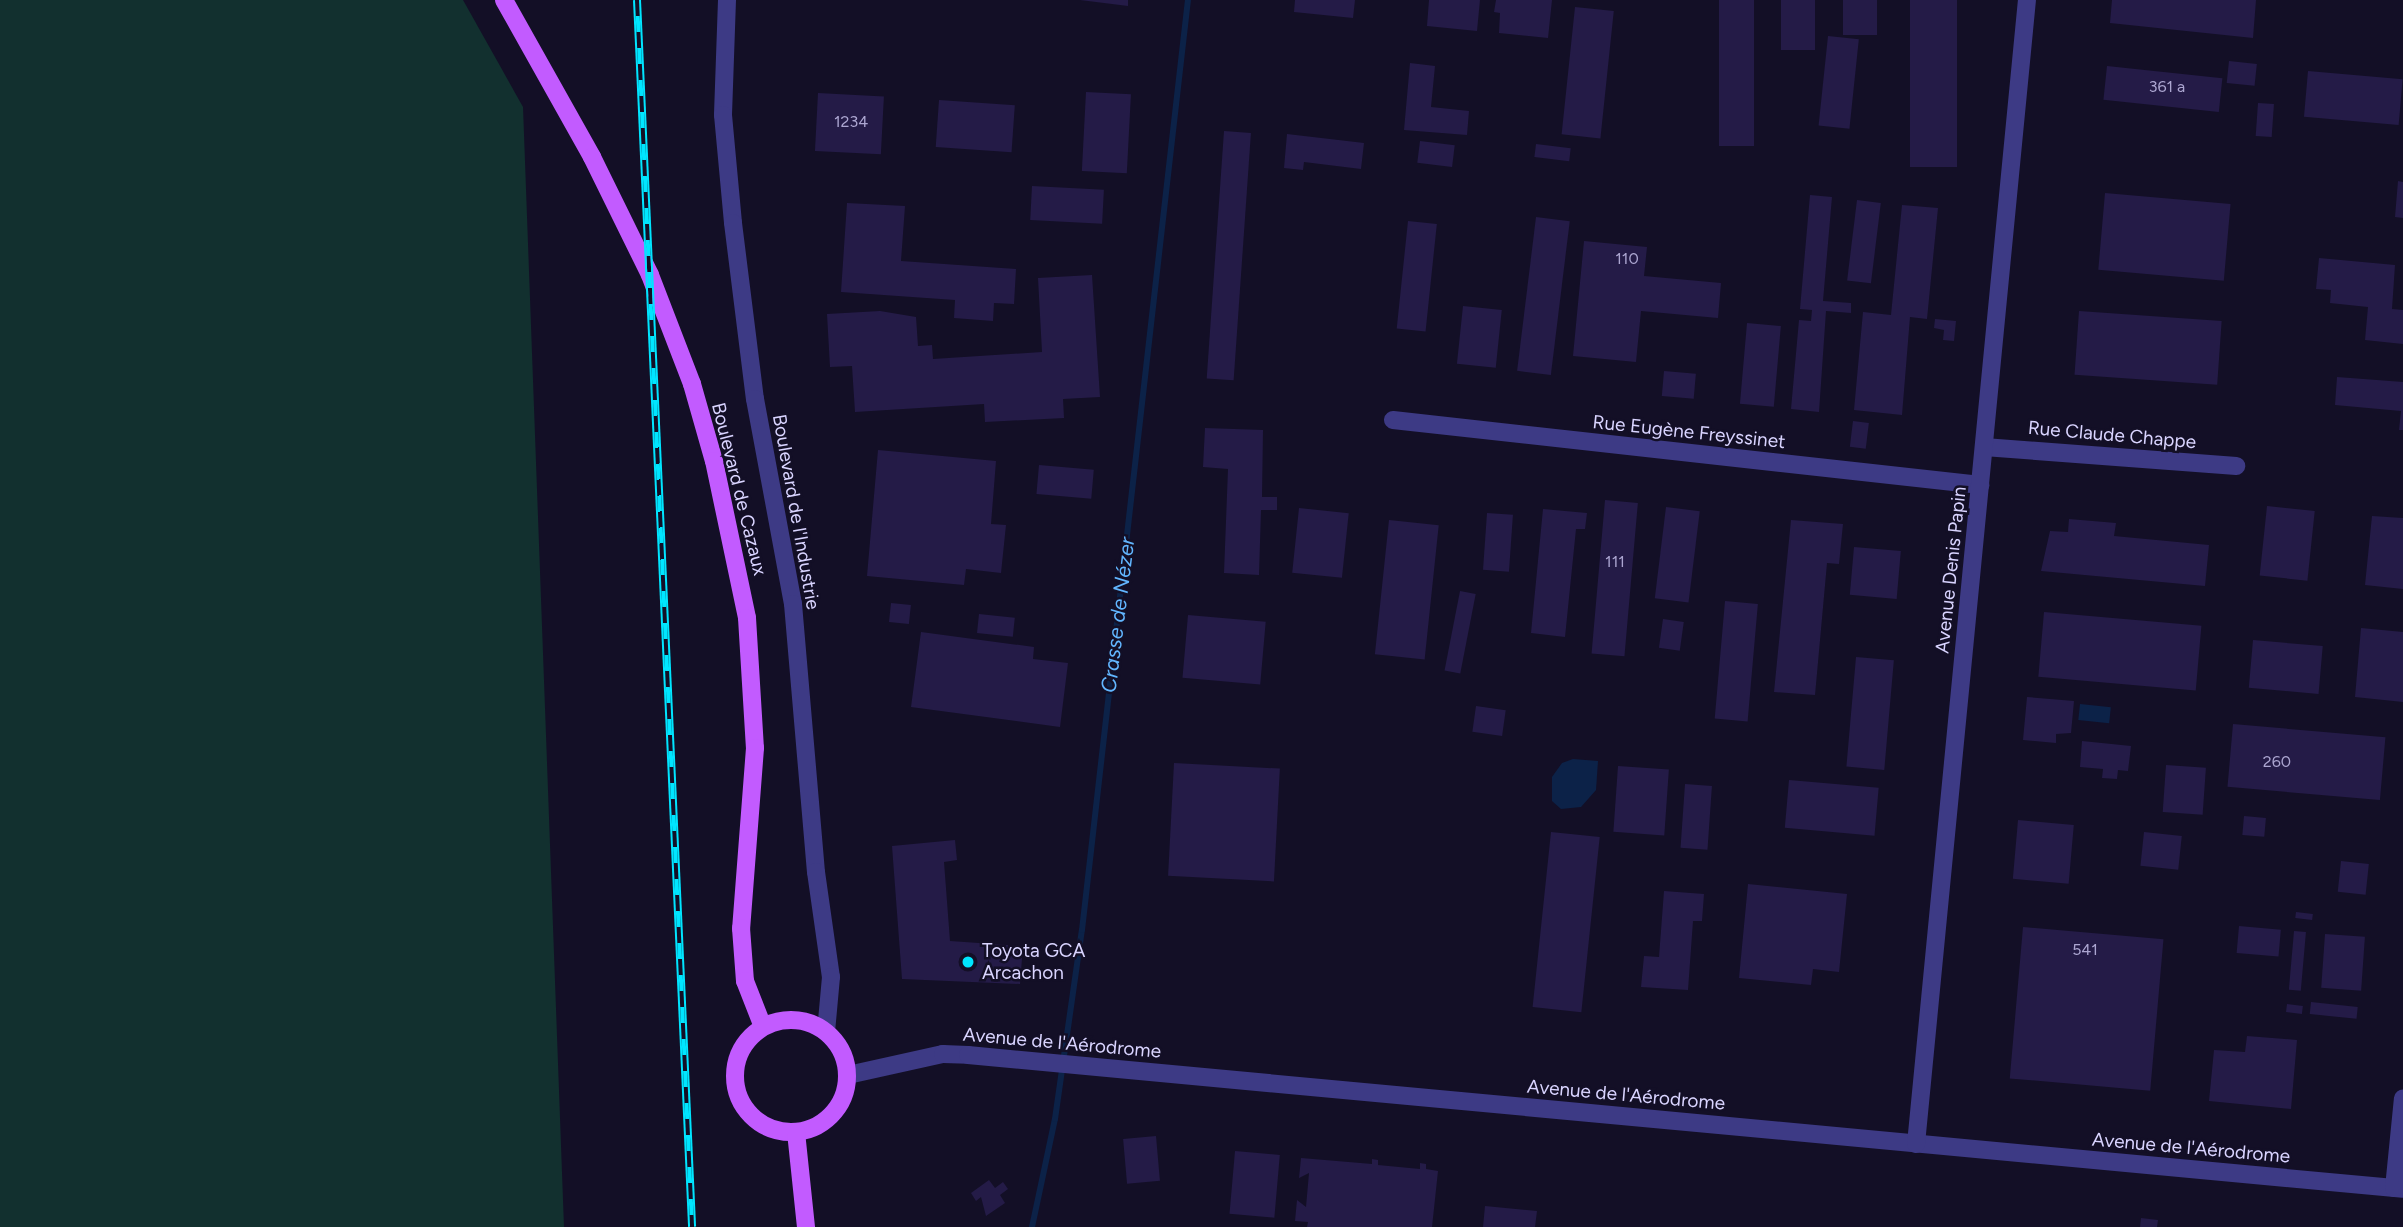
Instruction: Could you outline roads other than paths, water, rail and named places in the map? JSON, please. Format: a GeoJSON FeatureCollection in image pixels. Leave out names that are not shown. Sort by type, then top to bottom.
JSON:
{"type":"FeatureCollection","features":[{"type":"Feature","properties":{"kind":"main road","name":"Boulevard de Cazaux"},"geometry":{"type":"LineString","coordinates":[[505,0],[592,157],[650,275],[692,384],[717,473],[747,618],[755,748],[741,928],[745,981],[763,1027]]}},
{"type":"Feature","properties":{"kind":"main road"},"geometry":{"type":"LineString","coordinates":[[796,1020],[826,1032],[838,1044],[848,1075],[845,1092],[833,1114],[813,1128],[796,1132],[760,1123],[737,1093],[738,1056],[763,1027],[796,1020]]}},
{"type":"Feature","properties":{"kind":"main road"},"geometry":{"type":"LineString","coordinates":[[796,1132],[806,1227]]}},
{"type":"Feature","properties":{"kind":"street","name":"Boulevard de l'Industrie"},"geometry":{"type":"LineString","coordinates":[[727,0],[723,115],[732,210],[755,399],[793,604],[816,872],[831,977],[826,1032]]}},
{"type":"Feature","properties":{"kind":"street","name":"Avenue Denis Papin"},"geometry":{"type":"LineString","coordinates":[[1916,1144],[2027,0]]}},
{"type":"Feature","properties":{"kind":"street","name":"Rue Eugène Freyssinet"},"geometry":{"type":"LineString","coordinates":[[1394,420],[1980,485]]}},
{"type":"Feature","properties":{"kind":"street","name":"Rue Claude Chappe"},"geometry":{"type":"LineString","coordinates":[[1984,447],[2236,466]]}},
{"type":"Feature","properties":{"kind":"street","name":"Avenue de l'Aérodrome"},"geometry":{"type":"LineString","coordinates":[[848,1075],[943,1054],[2399,1188]]}},
{"type":"Feature","properties":{"kind":"street"},"geometry":{"type":"LineString","coordinates":[[2399,1188],[2403,1098]]}},
{"type":"Feature","properties":{"kind":"water"},"geometry":{"type":"Polygon","coordinates":[[[2080,704],[2111,707],[2109,723],[2078,720],[2080,704]]]}},
{"type":"Feature","properties":{"kind":"water"},"geometry":{"type":"Polygon","coordinates":[[[1573,759],[1598,761],[1596,790],[1581,807],[1561,809],[1552,801],[1552,777],[1562,763],[1573,759]]]}},
{"type":"Feature","properties":{"kind":"waterway","name":"Crasse de Nézer"},"geometry":{"type":"LineString","coordinates":[[1032,1227],[1055,1119],[1082,930],[1188,0]]}},
{"type":"Feature","properties":{"kind":"railway"},"geometry":{"type":"LineString","coordinates":[[637,0],[692,1227]]}},
{"type":"Feature","properties":{"kind":"place","name":"Toyota GCA Arcachon"},"geometry":{"type":"Point","coordinates":[968,962]}}]}
